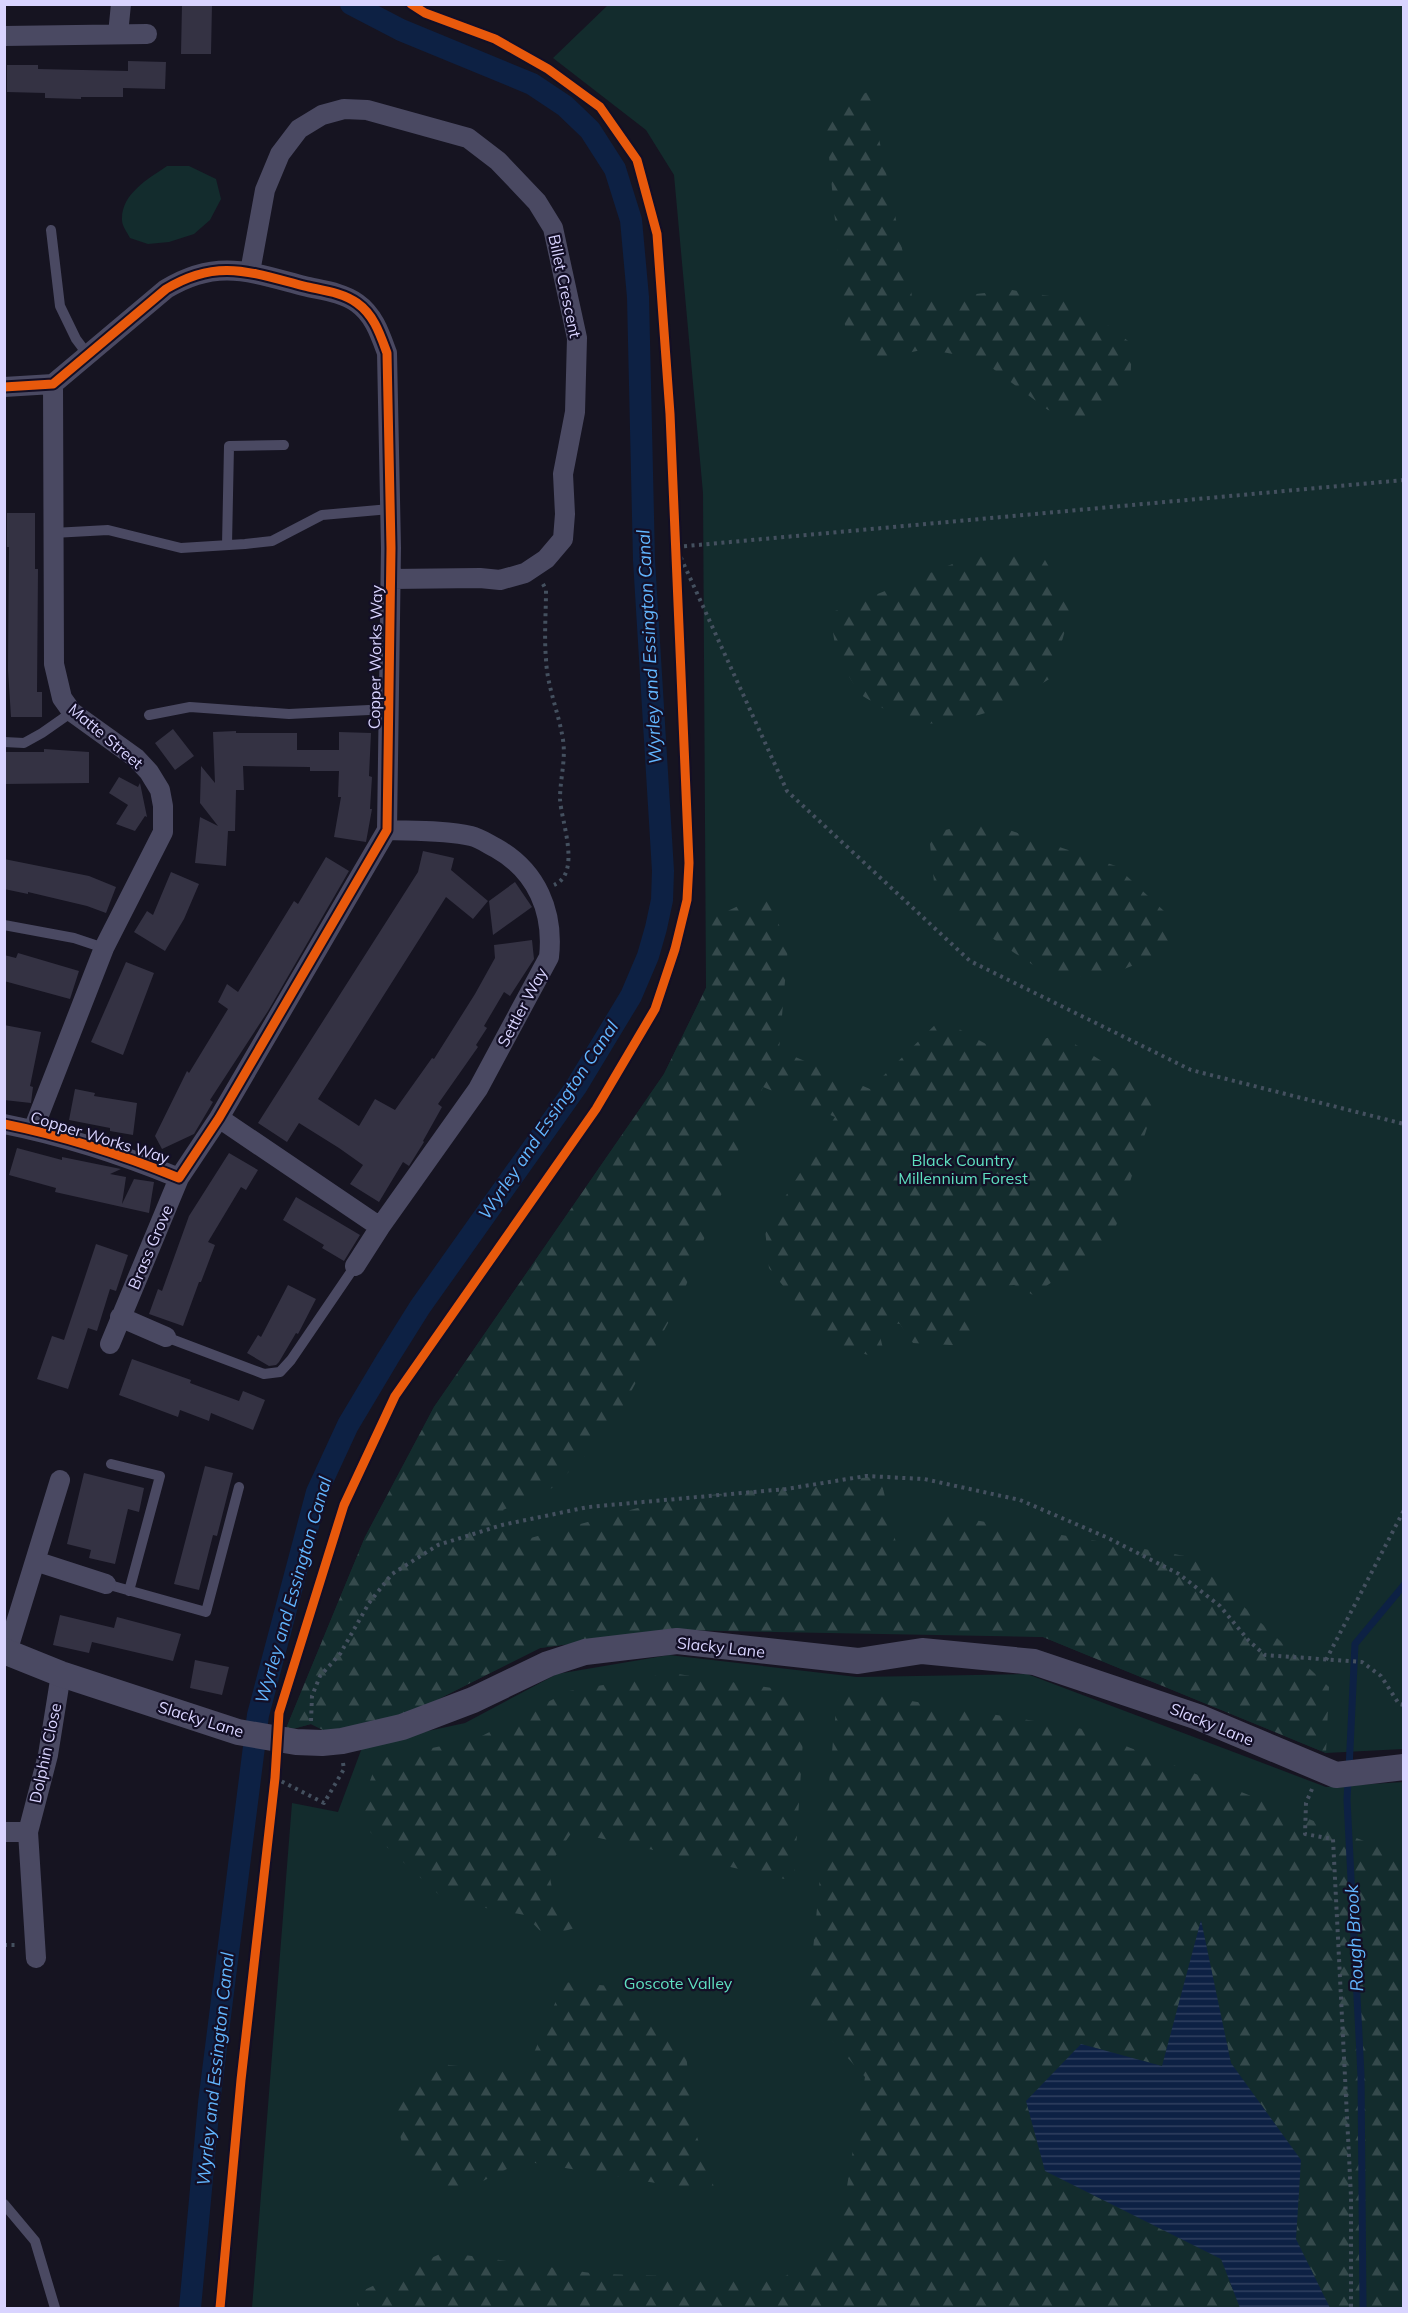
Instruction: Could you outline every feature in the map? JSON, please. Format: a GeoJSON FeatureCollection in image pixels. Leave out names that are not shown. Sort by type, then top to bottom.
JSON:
{"type":"FeatureCollection","features":[{"type":"Feature","properties":{"kind":"street"},"geometry":{"type":"LineString","coordinates":[[118,34],[121,4]]}},
{"type":"Feature","properties":{"kind":"street"},"geometry":{"type":"LineString","coordinates":[[4,36],[147,33]]}},
{"type":"Feature","properties":{"kind":"street","name":"Billet Crescent"},"geometry":{"type":"LineString","coordinates":[[250,272],[266,189],[280,154],[299,129],[322,116],[345,110],[367,110],[468,138],[498,161],[537,202],[553,228],[577,338],[575,412],[563,474],[565,514],[563,539],[546,559],[525,573],[500,580],[480,578],[391,579]]}},
{"type":"Feature","properties":{"kind":"street","name":"Copper Works Way"},"geometry":{"type":"LineString","coordinates":[[4,1124],[33,1130],[146,1163],[179,1178],[219,1118],[387,830],[391,579],[387,354],[380,332],[370,316],[355,302],[332,293],[233,269],[207,271],[185,277],[166,289],[54,384]]}},
{"type":"Feature","properties":{"kind":"street"},"geometry":{"type":"LineString","coordinates":[[4,387],[54,384]]}},
{"type":"Feature","properties":{"kind":"street","name":"Matte Street"},"geometry":{"type":"LineString","coordinates":[[33,1130],[104,948],[163,832],[163,806],[160,790],[149,772],[136,758],[72,712],[62,698],[54,664],[54,384]]}},
{"type":"Feature","properties":{"kind":"street","name":"Settler Way"},"geometry":{"type":"LineString","coordinates":[[355,1266],[478,1089],[549,957],[550,927],[540,891],[531,877],[511,857],[472,836],[387,830]]}},
{"type":"Feature","properties":{"kind":"street"},"geometry":{"type":"LineString","coordinates":[[219,1118],[381,1227]]}},
{"type":"Feature","properties":{"kind":"street","name":"Brass Grove"},"geometry":{"type":"LineString","coordinates":[[110,1344],[179,1178]]}},
{"type":"Feature","properties":{"kind":"street"},"geometry":{"type":"LineString","coordinates":[[120,1317],[166,1336]]}},
{"type":"Feature","properties":{"kind":"street"},"geometry":{"type":"LineString","coordinates":[[6,1652],[60,1480]]}},
{"type":"Feature","properties":{"kind":"street"},"geometry":{"type":"LineString","coordinates":[[35,1561],[106,1584]]}},
{"type":"Feature","properties":{"kind":"street","name":"Slacky Lane"},"geometry":{"type":"LineString","coordinates":[[6,1652],[61,1674],[238,1732],[285,1739],[332,1742],[402,1727],[440,1714],[548,1664],[585,1652],[677,1641],[858,1661],[922,1651],[1034,1662],[1198,1717],[1335,1775],[1404,1767]]}},
{"type":"Feature","properties":{"kind":"street","name":"Dolphin Close"},"geometry":{"type":"LineString","coordinates":[[36,1958],[28,1832],[48,1755],[61,1674]]}},
{"type":"Feature","properties":{"kind":"street"},"geometry":{"type":"LineString","coordinates":[[4,1832],[28,1832]]}},
{"type":"Feature","properties":{"kind":"lane"},"geometry":{"type":"LineString","coordinates":[[51,230],[60,306],[76,339],[88,355]]}},
{"type":"Feature","properties":{"kind":"lane"},"geometry":{"type":"LineString","coordinates":[[227,545],[229,446],[284,445]]}},
{"type":"Feature","properties":{"kind":"lane"},"geometry":{"type":"LineString","coordinates":[[53,533],[108,530],[181,548],[227,545],[272,541],[322,515],[390,509]]}},
{"type":"Feature","properties":{"kind":"lane"},"geometry":{"type":"LineString","coordinates":[[149,715],[190,707],[290,714],[389,709]]}},
{"type":"Feature","properties":{"kind":"lane"},"geometry":{"type":"LineString","coordinates":[[4,742],[24,743],[72,712]]}},
{"type":"Feature","properties":{"kind":"lane"},"geometry":{"type":"LineString","coordinates":[[4,925],[74,938],[104,948]]}},
{"type":"Feature","properties":{"kind":"lane"},"geometry":{"type":"LineString","coordinates":[[166,1336],[264,1374],[280,1372],[291,1360],[355,1266]]}},
{"type":"Feature","properties":{"kind":"lane"},"geometry":{"type":"LineString","coordinates":[[111,1464],[160,1476],[129,1591]]}},
{"type":"Feature","properties":{"kind":"lane"},"geometry":{"type":"LineString","coordinates":[[106,1584],[206,1612],[239,1487]]}},
{"type":"Feature","properties":{"kind":"lane"},"geometry":{"type":"LineString","coordinates":[[4,2205],[35,2241],[55,2308]]}},
{"type":"Feature","properties":{"kind":"path"},"geometry":{"type":"LineString","coordinates":[[676,547],[1404,480]]}},
{"type":"Feature","properties":{"kind":"path"},"geometry":{"type":"LineString","coordinates":[[675,536],[677,571]]}},
{"type":"Feature","properties":{"kind":"path"},"geometry":{"type":"LineString","coordinates":[[676,547],[787,791],[970,961],[1191,1070],[1404,1124]]}},
{"type":"Feature","properties":{"kind":"path"},"geometry":{"type":"LineString","coordinates":[[534,567],[546,590],[546,661],[563,737],[565,756],[560,798],[569,857],[560,882],[540,891]]}},
{"type":"Feature","properties":{"kind":"path"},"geometry":{"type":"LineString","coordinates":[[275,1778],[324,1803],[344,1770],[332,1742],[311,1724],[308,1693],[340,1654],[369,1603],[392,1574],[438,1545],[502,1525],[588,1507],[786,1489],[866,1476],[924,1479],[1020,1500],[1106,1537],[1179,1574],[1220,1606],[1249,1641],[1265,1655],[1362,1662],[1381,1676],[1399,1704],[1404,1705]]}},
{"type":"Feature","properties":{"kind":"path"},"geometry":{"type":"LineString","coordinates":[[1326,1660],[1404,1510]]}},
{"type":"Feature","properties":{"kind":"path"},"geometry":{"type":"LineString","coordinates":[[274,1789],[276,1763]]}},
{"type":"Feature","properties":{"kind":"path"},"geometry":{"type":"LineString","coordinates":[[1321,1769],[1306,1803],[1305,1834],[1333,1839],[1351,2196],[1351,2308]]}},
{"type":"Feature","properties":{"kind":"green space"},"geometry":{"type":"Polygon","coordinates":[[[608,5],[1403,5],[1403,1749],[1326,1753],[1043,1637],[913,1630],[673,1630],[540,1648],[395,1721],[327,1732],[311,1724],[285,1731],[365,1537],[434,1407],[664,1074],[706,988],[703,493],[674,175],[646,130],[553,58],[608,5]]]}},
{"type":"Feature","properties":{"kind":"green space"},"geometry":{"type":"Polygon","coordinates":[[[869,91],[913,301],[1012,290],[1075,300],[1132,344],[1130,389],[1093,421],[1048,410],[980,359],[926,349],[870,361],[846,337],[825,114],[869,91]]]}},
{"type":"Feature","properties":{"kind":"green space"},"geometry":{"type":"Polygon","coordinates":[[[167,166],[189,166],[216,179],[221,199],[210,220],[194,234],[169,242],[148,244],[130,238],[122,222],[126,202],[137,188],[167,166]]]}},
{"type":"Feature","properties":{"kind":"green space"},"geometry":{"type":"Polygon","coordinates":[[[1041,553],[1072,607],[1051,678],[1002,708],[952,723],[909,724],[861,695],[837,658],[830,613],[970,557],[1041,553]]]}},
{"type":"Feature","properties":{"kind":"green space"},"geometry":{"type":"Polygon","coordinates":[[[982,821],[1116,866],[1165,912],[1175,949],[1096,980],[1033,965],[972,925],[935,892],[929,834],[982,821]]]}},
{"type":"Feature","properties":{"kind":"green space","name":"Black Country Millennium Forest"},"geometry":{"type":"Polygon","coordinates":[[[766,893],[788,947],[779,1050],[870,1089],[941,1019],[1002,1053],[1059,1034],[1157,1096],[1111,1242],[1033,1295],[1014,1285],[981,1289],[969,1346],[913,1343],[900,1324],[876,1321],[886,1360],[829,1344],[769,1268],[765,1229],[835,1117],[763,1087],[680,1301],[608,1434],[552,1488],[503,1510],[520,1541],[666,1500],[880,1476],[897,1547],[939,1514],[1191,1557],[1329,1687],[1326,1753],[1043,1637],[672,1630],[540,1648],[395,1721],[327,1732],[311,1724],[285,1731],[365,1537],[434,1407],[664,1074],[706,988],[706,921],[766,893]]]}},
{"type":"Feature","properties":{"kind":"green space","name":"Goscote Valley"},"geometry":{"type":"Polygon","coordinates":[[[669,1655],[857,1677],[1027,1674],[1326,1787],[1403,1782],[1403,2308],[252,2308],[292,1803],[338,1812],[363,1745],[465,1723],[557,1674],[669,1655]]]}},
{"type":"Feature","properties":{"kind":"green space"},"geometry":{"type":"Polygon","coordinates":[[[671,1673],[806,1693],[794,1881],[572,1832],[548,1867],[554,1899],[587,1924],[546,1937],[525,1915],[446,1901],[356,1819],[378,1759],[476,1739],[569,1691],[671,1673]]]}},
{"type":"Feature","properties":{"kind":"green space"},"geometry":{"type":"Polygon","coordinates":[[[838,1689],[1083,1729],[1389,1851],[1403,1863],[1403,2308],[1330,2308],[1296,2239],[1301,2160],[1231,2063],[1201,1922],[1162,2066],[1081,2044],[1045,2171],[1221,2259],[1240,2308],[357,2308],[358,2293],[444,2252],[598,2274],[780,2279],[837,2247],[865,2077],[807,2013],[838,1689]]]}},
{"type":"Feature","properties":{"kind":"green space"},"geometry":{"type":"Polygon","coordinates":[[[564,1982],[623,1987],[686,2053],[693,2125],[716,2193],[523,2161],[451,2197],[405,2156],[391,2097],[433,2063],[525,2074],[564,1982]]]}},
{"type":"Feature","properties":{"kind":"water"},"geometry":{"type":"Polygon","coordinates":[[[1201,1920],[1231,2063],[1301,2160],[1296,2239],[1330,2308],[1240,2308],[1221,2259],[1045,2171],[1026,2101],[1081,2044],[1162,2066],[1201,1920]]]}},
{"type":"Feature","properties":{"kind":"building"},"geometry":{"type":"Polygon","coordinates":[[[182,4],[212,4],[211,54],[181,54],[182,4]]]}},
{"type":"Feature","properties":{"kind":"building"},"geometry":{"type":"Polygon","coordinates":[[[128,61],[166,62],[165,89],[123,88],[123,97],[81,97],[81,99],[45,98],[45,93],[7,92],[7,65],[38,65],[38,69],[128,71],[128,61]]]}},
{"type":"Feature","properties":{"kind":"building"},"geometry":{"type":"Polygon","coordinates":[[[7,513],[35,513],[35,569],[38,569],[37,692],[42,692],[42,717],[11,717],[8,670],[7,513]]]}},
{"type":"Feature","properties":{"kind":"building"},"geometry":{"type":"Polygon","coordinates":[[[173,729],[194,756],[175,770],[155,743],[173,729]]]}},
{"type":"Feature","properties":{"kind":"building"},"geometry":{"type":"Polygon","coordinates":[[[236,731],[236,733],[297,733],[297,750],[339,750],[339,732],[371,733],[369,776],[372,777],[370,809],[372,809],[366,842],[334,837],[341,797],[338,797],[339,771],[310,771],[310,767],[243,766],[244,790],[236,790],[235,831],[228,831],[226,866],[195,863],[200,817],[218,826],[200,803],[201,766],[215,783],[213,732],[236,731]]]}},
{"type":"Feature","properties":{"kind":"building"},"geometry":{"type":"Polygon","coordinates":[[[44,749],[89,752],[89,783],[4,784],[4,752],[44,752],[44,749]]]}},
{"type":"Feature","properties":{"kind":"building"},"geometry":{"type":"Polygon","coordinates":[[[119,777],[138,787],[140,783],[147,817],[145,816],[135,831],[116,824],[128,805],[109,793],[119,777]]]}},
{"type":"Feature","properties":{"kind":"building"},"geometry":{"type":"Polygon","coordinates":[[[423,851],[454,858],[451,870],[488,901],[473,919],[446,897],[318,1099],[359,1126],[375,1099],[395,1110],[432,1058],[434,1059],[475,994],[495,958],[494,945],[532,940],[534,959],[510,996],[504,992],[484,1026],[487,1028],[476,1045],[478,1047],[438,1104],[442,1107],[424,1142],[409,1166],[403,1162],[379,1202],[350,1184],[363,1165],[339,1148],[299,1123],[287,1142],[258,1123],[418,872],[423,851]]]}},
{"type":"Feature","properties":{"kind":"building"},"geometry":{"type":"Polygon","coordinates":[[[326,857],[349,871],[268,1011],[210,1100],[213,1102],[194,1134],[162,1149],[155,1136],[187,1071],[189,1073],[228,1009],[218,1002],[227,984],[238,992],[294,901],[298,904],[326,857]]]}},
{"type":"Feature","properties":{"kind":"building"},"geometry":{"type":"Polygon","coordinates":[[[4,859],[89,876],[116,887],[106,913],[87,906],[28,892],[28,894],[4,889],[4,859]]]}},
{"type":"Feature","properties":{"kind":"building"},"geometry":{"type":"Polygon","coordinates":[[[171,872],[199,884],[184,919],[165,951],[134,932],[147,911],[153,915],[171,872]]]}},
{"type":"Feature","properties":{"kind":"building"},"geometry":{"type":"Polygon","coordinates":[[[515,882],[532,907],[493,935],[489,901],[515,882]]]}},
{"type":"Feature","properties":{"kind":"building"},"geometry":{"type":"Polygon","coordinates":[[[18,953],[79,971],[70,999],[4,981],[4,955],[16,958],[18,953]]]}},
{"type":"Feature","properties":{"kind":"building"},"geometry":{"type":"Polygon","coordinates":[[[126,962],[154,973],[123,1055],[91,1042],[126,962]]]}},
{"type":"Feature","properties":{"kind":"building"},"geometry":{"type":"Polygon","coordinates":[[[4,1025],[41,1032],[30,1086],[33,1087],[31,1103],[4,1100],[4,1025]]]}},
{"type":"Feature","properties":{"kind":"building"},"geometry":{"type":"Polygon","coordinates":[[[75,1089],[95,1093],[94,1096],[137,1103],[133,1135],[69,1120],[75,1089]]]}},
{"type":"Feature","properties":{"kind":"building"},"geometry":{"type":"Polygon","coordinates":[[[17,1148],[62,1160],[62,1157],[121,1169],[110,1174],[126,1177],[122,1204],[134,1179],[154,1182],[149,1213],[55,1192],[56,1188],[9,1175],[17,1148]]]}},
{"type":"Feature","properties":{"kind":"building"},"geometry":{"type":"Polygon","coordinates":[[[229,1153],[258,1170],[246,1190],[241,1187],[208,1242],[215,1245],[183,1326],[149,1314],[158,1289],[162,1291],[189,1216],[229,1153]]]}},
{"type":"Feature","properties":{"kind":"building"},"geometry":{"type":"Polygon","coordinates":[[[296,1197],[360,1235],[344,1261],[322,1248],[324,1245],[283,1220],[296,1197]]]}},
{"type":"Feature","properties":{"kind":"building"},"geometry":{"type":"Polygon","coordinates":[[[96,1244],[128,1255],[116,1291],[110,1289],[97,1331],[88,1328],[68,1389],[37,1379],[52,1336],[64,1340],[96,1244]]]}},
{"type":"Feature","properties":{"kind":"building"},"geometry":{"type":"Polygon","coordinates":[[[288,1285],[316,1299],[298,1334],[296,1333],[279,1362],[269,1366],[247,1353],[258,1335],[261,1337],[288,1285]]]}},
{"type":"Feature","properties":{"kind":"building"},"geometry":{"type":"Polygon","coordinates":[[[132,1359],[191,1380],[190,1383],[239,1401],[243,1391],[265,1400],[253,1430],[211,1413],[209,1421],[180,1410],[178,1417],[119,1395],[132,1359]]]}},
{"type":"Feature","properties":{"kind":"building"},"geometry":{"type":"Polygon","coordinates":[[[205,1466],[233,1473],[217,1536],[213,1535],[199,1590],[174,1584],[205,1466]]]}},
{"type":"Feature","properties":{"kind":"building"},"geometry":{"type":"Polygon","coordinates":[[[84,1473],[144,1488],[139,1512],[128,1509],[115,1564],[89,1558],[91,1550],[67,1544],[84,1473]]]}},
{"type":"Feature","properties":{"kind":"building"},"geometry":{"type":"Polygon","coordinates":[[[60,1615],[114,1628],[117,1617],[181,1634],[173,1661],[92,1642],[89,1653],[53,1645],[60,1615]]]}},
{"type":"Feature","properties":{"kind":"building"},"geometry":{"type":"Polygon","coordinates":[[[195,1660],[229,1667],[222,1695],[190,1688],[195,1660]]]}},
{"type":"Feature","properties":{"kind":"waterway","name":"Wyrley and Essington Canal"},"geometry":{"type":"LineString","coordinates":[[190,2308],[209,2103],[258,1715],[317,1492],[348,1425],[420,1307],[576,1087],[631,996],[648,956],[662,900],[663,871],[644,560],[638,297],[631,220],[615,169],[590,130],[565,106],[532,84],[401,30],[351,4]]}},
{"type":"Feature","properties":{"kind":"waterway","name":"Rough Brook"},"geometry":{"type":"LineString","coordinates":[[1349,1769],[1355,1644],[1404,1585]]}},
{"type":"Feature","properties":{"kind":"waterway","name":"Rough Brook"},"geometry":{"type":"LineString","coordinates":[[1348,1780],[1347,1800],[1361,2075],[1363,2308]]}},
{"type":"Feature","properties":{"kind":"cycle path"},"geometry":{"type":"LineString","coordinates":[[220,2308],[241,2080],[275,1778],[279,1713],[344,1505],[395,1396],[596,1109],[655,1009],[675,949],[687,900],[689,863],[670,414],[657,234],[637,160],[600,107],[548,69],[495,39],[425,13],[411,4]]}},
{"type":"Feature","properties":{"kind":"cycle path"},"geometry":{"type":"LineString","coordinates":[[4,387],[53,384],[166,289],[201,273],[218,271],[250,273],[345,296],[368,313],[376,325],[387,353],[391,548],[387,830],[219,1118],[179,1178],[93,1147],[4,1124]]}}]}
